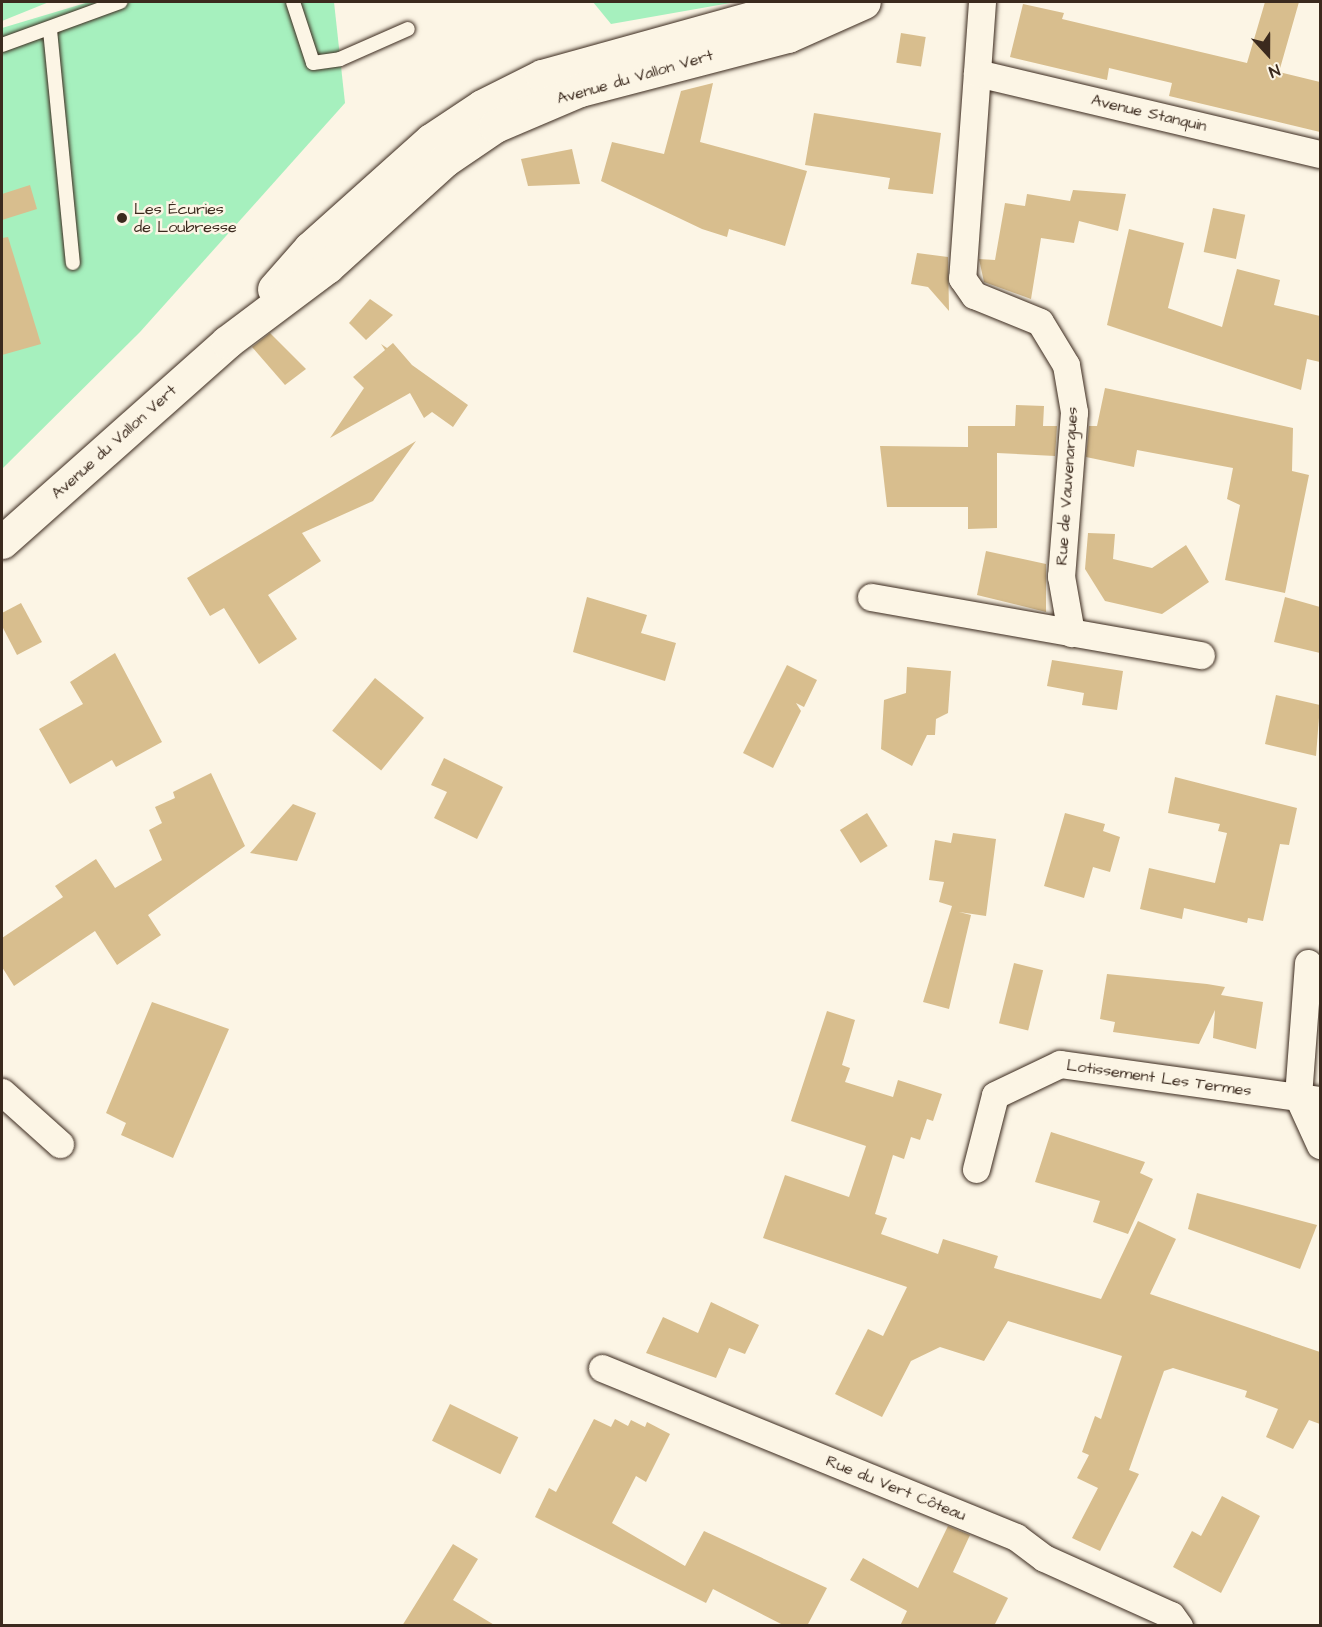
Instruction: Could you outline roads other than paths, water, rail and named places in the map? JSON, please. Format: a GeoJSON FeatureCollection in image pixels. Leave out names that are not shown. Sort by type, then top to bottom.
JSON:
{"type":"FeatureCollection","features":[{"type":"Feature","properties":{"kind":"main road","name":"Avenue du Vallon Vert"},"geometry":{"type":"LineString","coordinates":[[227,342],[310,248],[431,140],[482,106],[543,76],[808,2]]}},
{"type":"Feature","properties":{"kind":"main road","name":"Avenue du Vallon Vert"},"geometry":{"type":"LineString","coordinates":[[2,542],[227,342],[327,267],[445,159],[495,126],[580,90],[788,36],[864,2]]}},
{"type":"Feature","properties":{"kind":"street","name":"Rue de Vauvenargues"},"geometry":{"type":"LineString","coordinates":[[982,2],[962,278],[974,295],[1040,322],[1066,365],[1074,412],[1061,576],[1071,633]]}},
{"type":"Feature","properties":{"kind":"street","name":"Avenue Stanquin"},"geometry":{"type":"LineString","coordinates":[[978,73],[1320,154]]}},
{"type":"Feature","properties":{"kind":"street"},"geometry":{"type":"LineString","coordinates":[[871,597],[1201,655]]}},
{"type":"Feature","properties":{"kind":"street"},"geometry":{"type":"LineString","coordinates":[[1308,963],[1310,1098],[1320,1145]]}},
{"type":"Feature","properties":{"kind":"street","name":"Lotissement Les Termes"},"geometry":{"type":"LineString","coordinates":[[976,1169],[995,1095],[1060,1064],[1310,1098]]}},
{"type":"Feature","properties":{"kind":"street"},"geometry":{"type":"LineString","coordinates":[[2,1092],[60,1144]]}},
{"type":"Feature","properties":{"kind":"street","name":"Rue du Vert Côteau"},"geometry":{"type":"LineString","coordinates":[[602,1368],[1016,1536],[1044,1558],[1171,1614],[1179,1626]]}},
{"type":"Feature","properties":{"kind":"lane"},"geometry":{"type":"LineString","coordinates":[[2,45],[50,30],[120,2]]}},
{"type":"Feature","properties":{"kind":"lane"},"geometry":{"type":"LineString","coordinates":[[293,2],[313,63],[340,59],[408,29]]}},
{"type":"Feature","properties":{"kind":"lane"},"geometry":{"type":"LineString","coordinates":[[50,30],[73,263]]}},
{"type":"Feature","properties":{"kind":"place","name":"Les Écuries de Loubresse"},"geometry":{"type":"Point","coordinates":[122,218]}}]}
